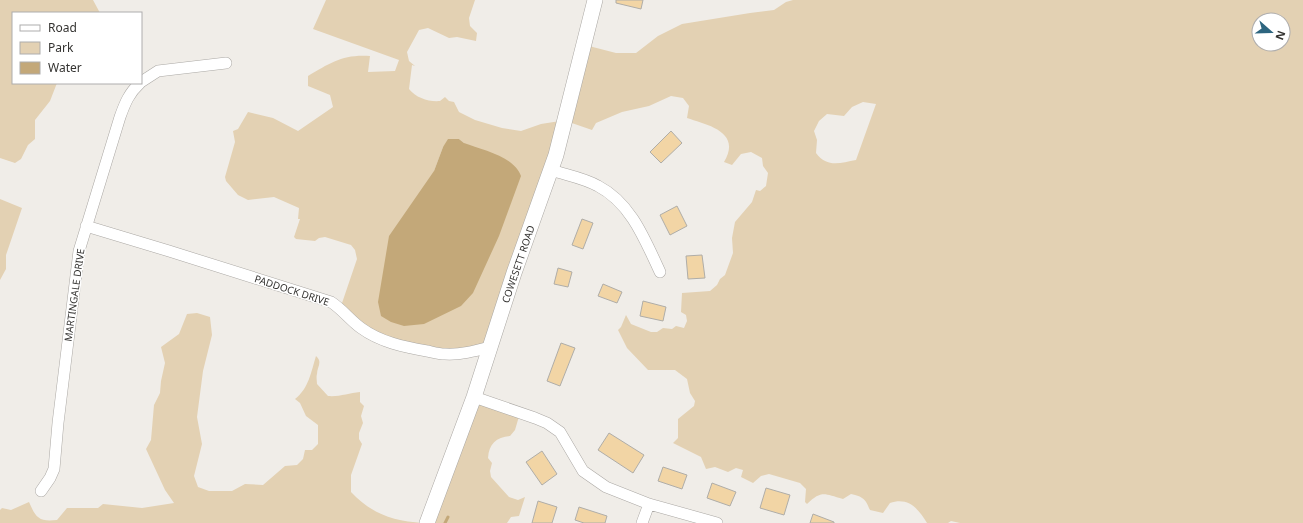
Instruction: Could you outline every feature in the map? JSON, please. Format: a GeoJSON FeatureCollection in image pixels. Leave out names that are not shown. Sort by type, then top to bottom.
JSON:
{"type":"FeatureCollection","features":[{"type":"Feature","properties":{"kind":"main road","name":"COWESETT ROAD"},"geometry":{"type":"LineString","coordinates":[[428,523],[474,397],[551,170],[565,123],[595,0]]}},
{"type":"Feature","properties":{"kind":"street","name":"MARTINGALE DRIVE"},"geometry":{"type":"LineString","coordinates":[[142,81],[158,71],[179,67],[226,63]]}},
{"type":"Feature","properties":{"kind":"street","name":"MARTINGALE DRIVE"},"geometry":{"type":"LineString","coordinates":[[41,491],[54,469],[77,262],[86,226],[126,99],[138,84]]}},
{"type":"Feature","properties":{"kind":"street"},"geometry":{"type":"LineString","coordinates":[[551,170],[598,186],[618,200],[634,220],[660,272]]}},
{"type":"Feature","properties":{"kind":"street","name":"PADDOCK DRIVE"},"geometry":{"type":"LineString","coordinates":[[86,226],[331,302],[340,308],[360,327],[373,335],[410,348],[444,354],[464,353],[490,347]]}},
{"type":"Feature","properties":{"kind":"street"},"geometry":{"type":"LineString","coordinates":[[474,397],[520,412],[547,423],[560,432],[583,471],[606,487],[649,504],[717,523]]}},
{"type":"Feature","properties":{"kind":"street"},"geometry":{"type":"LineString","coordinates":[[642,523],[649,504]]}},
{"type":"Feature","properties":{"kind":"green space"},"geometry":{"type":"Polygon","coordinates":[[[0,0],[93,0],[99,12],[12,12],[12,84],[57,84],[50,101],[35,120],[35,139],[28,145],[21,159],[15,163],[0,158],[0,0]]]}},
{"type":"Feature","properties":{"kind":"green space"},"geometry":{"type":"Polygon","coordinates":[[[326,0],[475,0],[469,18],[470,26],[477,33],[476,41],[457,37],[449,38],[428,28],[419,30],[407,52],[409,61],[415,66],[412,65],[409,89],[415,95],[427,100],[440,101],[445,97],[449,101],[454,102],[459,112],[475,120],[502,128],[521,131],[541,124],[560,121],[585,45],[616,53],[636,53],[658,36],[682,24],[774,10],[786,2],[793,0],[1303,0],[1303,523],[960,523],[951,521],[948,523],[927,523],[916,508],[902,501],[890,503],[883,513],[870,510],[867,503],[863,499],[851,494],[843,499],[824,494],[816,497],[807,504],[805,502],[806,489],[800,483],[769,474],[761,476],[753,483],[741,477],[743,470],[736,468],[728,472],[715,467],[706,469],[701,457],[673,443],[678,438],[678,419],[694,406],[695,401],[690,393],[687,379],[675,370],[648,370],[627,348],[618,330],[621,327],[626,315],[631,324],[651,332],[657,332],[663,328],[672,329],[676,326],[684,328],[687,321],[686,315],[681,312],[682,293],[710,291],[725,275],[733,253],[732,238],[735,222],[752,202],[756,190],[760,191],[766,186],[768,173],[763,166],[762,158],[751,152],[741,154],[732,165],[724,162],[728,152],[729,143],[726,137],[713,127],[687,118],[689,106],[683,98],[671,96],[649,106],[622,112],[596,123],[592,130],[566,121],[489,348],[466,353],[386,340],[341,306],[357,259],[355,250],[351,245],[325,237],[319,238],[315,241],[296,239],[294,237],[300,219],[298,219],[299,208],[274,197],[248,200],[238,195],[226,181],[225,177],[235,142],[233,131],[238,129],[248,112],[273,118],[298,131],[333,107],[330,95],[308,86],[308,76],[337,60],[352,56],[370,56],[368,72],[395,71],[399,60],[313,29],[326,0]],[[863,102],[852,107],[844,116],[827,114],[819,121],[814,131],[817,140],[816,153],[820,158],[829,163],[856,160],[876,104],[863,102]],[[459,139],[443,147],[434,171],[498,236],[464,143],[459,139]]]}},
{"type":"Feature","properties":{"kind":"green space"},"geometry":{"type":"Polygon","coordinates":[[[0,199],[22,208],[6,255],[6,269],[0,280],[0,199]]]}},
{"type":"Feature","properties":{"kind":"green space"},"geometry":{"type":"Polygon","coordinates":[[[197,313],[210,317],[212,335],[203,371],[197,417],[202,444],[194,476],[198,487],[209,491],[232,491],[245,484],[263,485],[285,466],[297,465],[303,459],[305,450],[312,450],[318,444],[318,425],[306,416],[300,403],[295,399],[300,395],[306,385],[316,356],[319,360],[317,384],[328,396],[360,392],[360,402],[364,406],[361,416],[363,423],[359,433],[359,439],[362,444],[351,475],[351,492],[367,506],[384,515],[402,520],[423,523],[0,523],[0,510],[2,508],[11,510],[29,502],[36,515],[39,518],[46,520],[57,520],[67,508],[98,508],[103,504],[142,508],[174,503],[165,490],[146,449],[151,440],[154,405],[160,393],[165,363],[161,347],[179,334],[187,314],[197,313]]]}},
{"type":"Feature","properties":{"kind":"green space"},"geometry":{"type":"Polygon","coordinates":[[[473,400],[520,413],[515,430],[510,436],[501,438],[494,442],[490,449],[488,458],[492,463],[490,471],[491,477],[509,497],[518,500],[525,497],[519,516],[511,517],[507,523],[428,523],[473,400]]]}},
{"type":"Feature","properties":{"kind":"water"},"geometry":{"type":"Polygon","coordinates":[[[448,139],[459,139],[464,143],[488,151],[505,159],[512,163],[521,176],[499,236],[473,293],[461,306],[424,324],[404,326],[391,322],[381,316],[378,302],[389,236],[434,171],[443,147],[448,139]]]}},
{"type":"Feature","properties":{"kind":"building"},"geometry":{"type":"Polygon","coordinates":[[[616,0],[643,0],[641,9],[616,3],[616,0]]]}},
{"type":"Feature","properties":{"kind":"building"},"geometry":{"type":"Polygon","coordinates":[[[671,131],[682,143],[661,163],[650,152],[671,131]]]}},
{"type":"Feature","properties":{"kind":"building"},"geometry":{"type":"Polygon","coordinates":[[[677,206],[687,226],[670,235],[660,215],[677,206]]]}},
{"type":"Feature","properties":{"kind":"building"},"geometry":{"type":"Polygon","coordinates":[[[582,219],[593,223],[583,249],[572,245],[582,219]]]}},
{"type":"Feature","properties":{"kind":"building"},"geometry":{"type":"Polygon","coordinates":[[[702,255],[705,278],[688,279],[686,256],[702,255]]]}},
{"type":"Feature","properties":{"kind":"building"},"geometry":{"type":"Polygon","coordinates":[[[558,268],[572,272],[568,287],[554,284],[558,268]]]}},
{"type":"Feature","properties":{"kind":"building"},"geometry":{"type":"Polygon","coordinates":[[[603,284],[622,292],[617,303],[598,296],[603,284]]]}},
{"type":"Feature","properties":{"kind":"building"},"geometry":{"type":"Polygon","coordinates":[[[643,301],[666,307],[663,321],[640,316],[643,301]]]}},
{"type":"Feature","properties":{"kind":"building"},"geometry":{"type":"Polygon","coordinates":[[[561,343],[575,348],[560,386],[547,381],[561,343]]]}},
{"type":"Feature","properties":{"kind":"building"},"geometry":{"type":"Polygon","coordinates":[[[609,433],[644,455],[633,473],[598,450],[609,433]]]}},
{"type":"Feature","properties":{"kind":"building"},"geometry":{"type":"Polygon","coordinates":[[[542,451],[557,474],[542,485],[526,462],[542,451]]]}},
{"type":"Feature","properties":{"kind":"building"},"geometry":{"type":"Polygon","coordinates":[[[663,467],[687,475],[682,489],[658,481],[663,467]]]}},
{"type":"Feature","properties":{"kind":"building"},"geometry":{"type":"Polygon","coordinates":[[[712,483],[736,492],[730,506],[707,498],[712,483]]]}},
{"type":"Feature","properties":{"kind":"building"},"geometry":{"type":"Polygon","coordinates":[[[766,488],[790,495],[784,515],[760,508],[766,488]]]}},
{"type":"Feature","properties":{"kind":"building"},"geometry":{"type":"Polygon","coordinates":[[[538,501],[557,507],[552,523],[532,523],[538,501]]]}},
{"type":"Feature","properties":{"kind":"building"},"geometry":{"type":"Polygon","coordinates":[[[579,507],[607,516],[605,523],[584,523],[575,520],[579,507]]]}},
{"type":"Feature","properties":{"kind":"building"},"geometry":{"type":"Polygon","coordinates":[[[813,514],[834,522],[834,523],[810,523],[813,514]]]}},
{"type":"Feature","properties":{"kind":"waterway"},"geometry":{"type":"LineString","coordinates":[[445,523],[448,517]]}}]}
